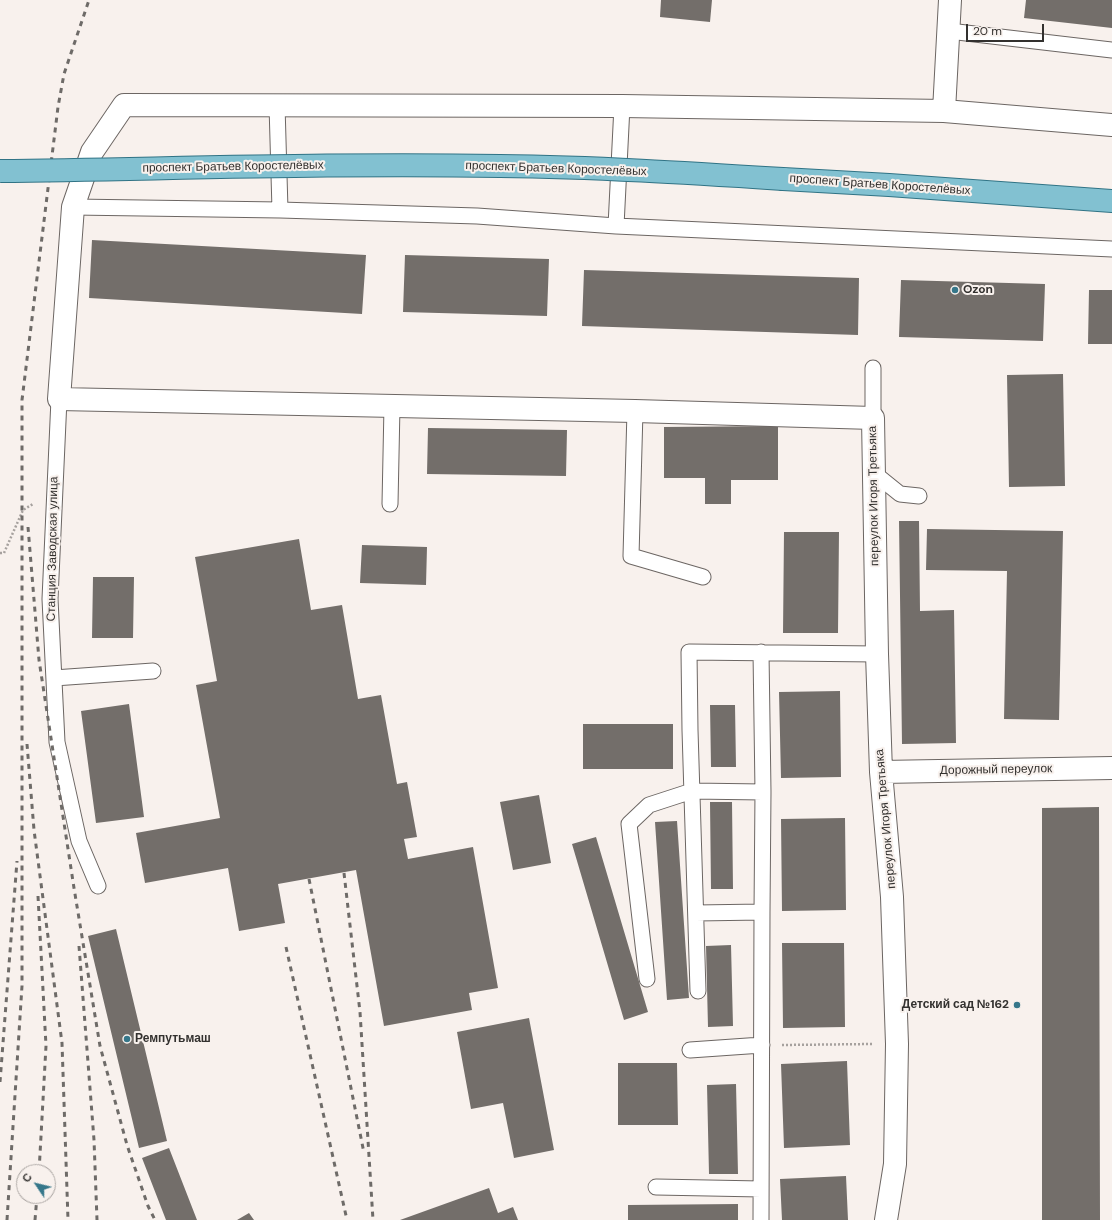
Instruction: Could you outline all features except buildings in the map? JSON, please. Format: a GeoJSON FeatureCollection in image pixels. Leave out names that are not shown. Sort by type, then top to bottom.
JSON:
{"type":"FeatureCollection","features":[{"type":"Feature","properties":{"kind":"main road","name":"проспект Братьев Коростелёвых"},"geometry":{"type":"LineString","coordinates":[[0,172],[198,167],[501,166],[673,173],[889,185],[1112,201]]}},
{"type":"Feature","properties":{"kind":"street"},"geometry":{"type":"LineString","coordinates":[[944,111],[950,0]]}},
{"type":"Feature","properties":{"kind":"street","name":"Станция Заводская улица"},"geometry":{"type":"LineString","coordinates":[[59,399],[73,207],[92,152],[124,105],[277,105]]}},
{"type":"Feature","properties":{"kind":"street"},"geometry":{"type":"LineString","coordinates":[[277,105],[622,106],[944,111],[1112,125]]}},
{"type":"Feature","properties":{"kind":"street"},"geometry":{"type":"LineString","coordinates":[[59,399],[635,411],[873,418]]}},
{"type":"Feature","properties":{"kind":"street","name":"переулок Игоря Третьяка"},"geometry":{"type":"LineString","coordinates":[[873,418],[877,654],[881,772],[892,898],[897,1044],[895,1164],[886,1220]]}},
{"type":"Feature","properties":{"kind":"street","name":"Дорожный переулок"},"geometry":{"type":"LineString","coordinates":[[881,772],[1112,768]]}},
{"type":"Feature","properties":{"kind":"lane"},"geometry":{"type":"LineString","coordinates":[[949,31],[1112,50]]}},
{"type":"Feature","properties":{"kind":"lane"},"geometry":{"type":"LineString","coordinates":[[277,105],[280,210]]}},
{"type":"Feature","properties":{"kind":"lane"},"geometry":{"type":"LineString","coordinates":[[616,226],[622,106]]}},
{"type":"Feature","properties":{"kind":"lane"},"geometry":{"type":"LineString","coordinates":[[73,207],[280,210],[477,216],[616,226],[1112,249]]}},
{"type":"Feature","properties":{"kind":"lane"},"geometry":{"type":"LineString","coordinates":[[873,418],[874,368]]}},
{"type":"Feature","properties":{"kind":"lane","name":"Станция Заводская улица"},"geometry":{"type":"LineString","coordinates":[[59,399],[50,599],[57,742],[79,842],[98,886]]}},
{"type":"Feature","properties":{"kind":"lane"},"geometry":{"type":"LineString","coordinates":[[390,504],[392,406]]}},
{"type":"Feature","properties":{"kind":"lane"},"geometry":{"type":"LineString","coordinates":[[635,411],[630,556],[703,577]]}},
{"type":"Feature","properties":{"kind":"lane"},"geometry":{"type":"LineString","coordinates":[[874,473],[900,494],[919,496]]}},
{"type":"Feature","properties":{"kind":"lane"},"geometry":{"type":"LineString","coordinates":[[698,991],[689,652],[877,654]]}},
{"type":"Feature","properties":{"kind":"lane"},"geometry":{"type":"LineString","coordinates":[[760,652],[763,792],[761,1220]]}},
{"type":"Feature","properties":{"kind":"lane"},"geometry":{"type":"LineString","coordinates":[[54,678],[153,671]]}},
{"type":"Feature","properties":{"kind":"lane"},"geometry":{"type":"LineString","coordinates":[[647,979],[629,824],[649,805],[692,791],[763,792]]}},
{"type":"Feature","properties":{"kind":"lane"},"geometry":{"type":"LineString","coordinates":[[696,913],[762,912]]}},
{"type":"Feature","properties":{"kind":"lane"},"geometry":{"type":"LineString","coordinates":[[690,1050],[762,1045]]}},
{"type":"Feature","properties":{"kind":"lane"},"geometry":{"type":"LineString","coordinates":[[656,1188],[761,1189]]}},
{"type":"Feature","properties":{"kind":"path"},"geometry":{"type":"LineString","coordinates":[[0,553],[4,553],[23,510],[54,492]]}},
{"type":"Feature","properties":{"kind":"path"},"geometry":{"type":"LineString","coordinates":[[762,1045],[897,1044]]}},
{"type":"Feature","properties":{"kind":"railway"},"geometry":{"type":"LineString","coordinates":[[7,1220],[22,986],[22,400],[58,107],[64,74],[89,0]]}},
{"type":"Feature","properties":{"kind":"railway"},"geometry":{"type":"LineString","coordinates":[[28,527],[39,660],[100,1046],[127,1145],[148,1206],[155,1220]]}},
{"type":"Feature","properties":{"kind":"railway"},"geometry":{"type":"LineString","coordinates":[[27,744],[34,830],[62,1043],[68,1220]]}},
{"type":"Feature","properties":{"kind":"railway"},"geometry":{"type":"LineString","coordinates":[[0,1082],[17,861]]}},
{"type":"Feature","properties":{"kind":"railway"},"geometry":{"type":"LineString","coordinates":[[344,873],[360,1012],[373,1220]]}},
{"type":"Feature","properties":{"kind":"railway"},"geometry":{"type":"LineString","coordinates":[[309,879],[364,1153]]}},
{"type":"Feature","properties":{"kind":"railway"},"geometry":{"type":"LineString","coordinates":[[38,896],[46,1046],[39,1164]]}},
{"type":"Feature","properties":{"kind":"railway"},"geometry":{"type":"LineString","coordinates":[[79,946],[94,1140],[97,1220]]}},
{"type":"Feature","properties":{"kind":"railway"},"geometry":{"type":"LineString","coordinates":[[286,947],[347,1220]]}},
{"type":"Feature","properties":{"kind":"railway"},"geometry":{"type":"LineString","coordinates":[[35,1220],[36,1204]]}},
{"type":"Feature","properties":{"kind":"place","name":"Ozon"},"geometry":{"type":"Point","coordinates":[955,290]}},
{"type":"Feature","properties":{"kind":"place","name":"Детский сад №162"},"geometry":{"type":"Point","coordinates":[1017,1005]}},
{"type":"Feature","properties":{"kind":"place","name":"Ремпутьмаш"},"geometry":{"type":"Point","coordinates":[127,1039]}}]}
